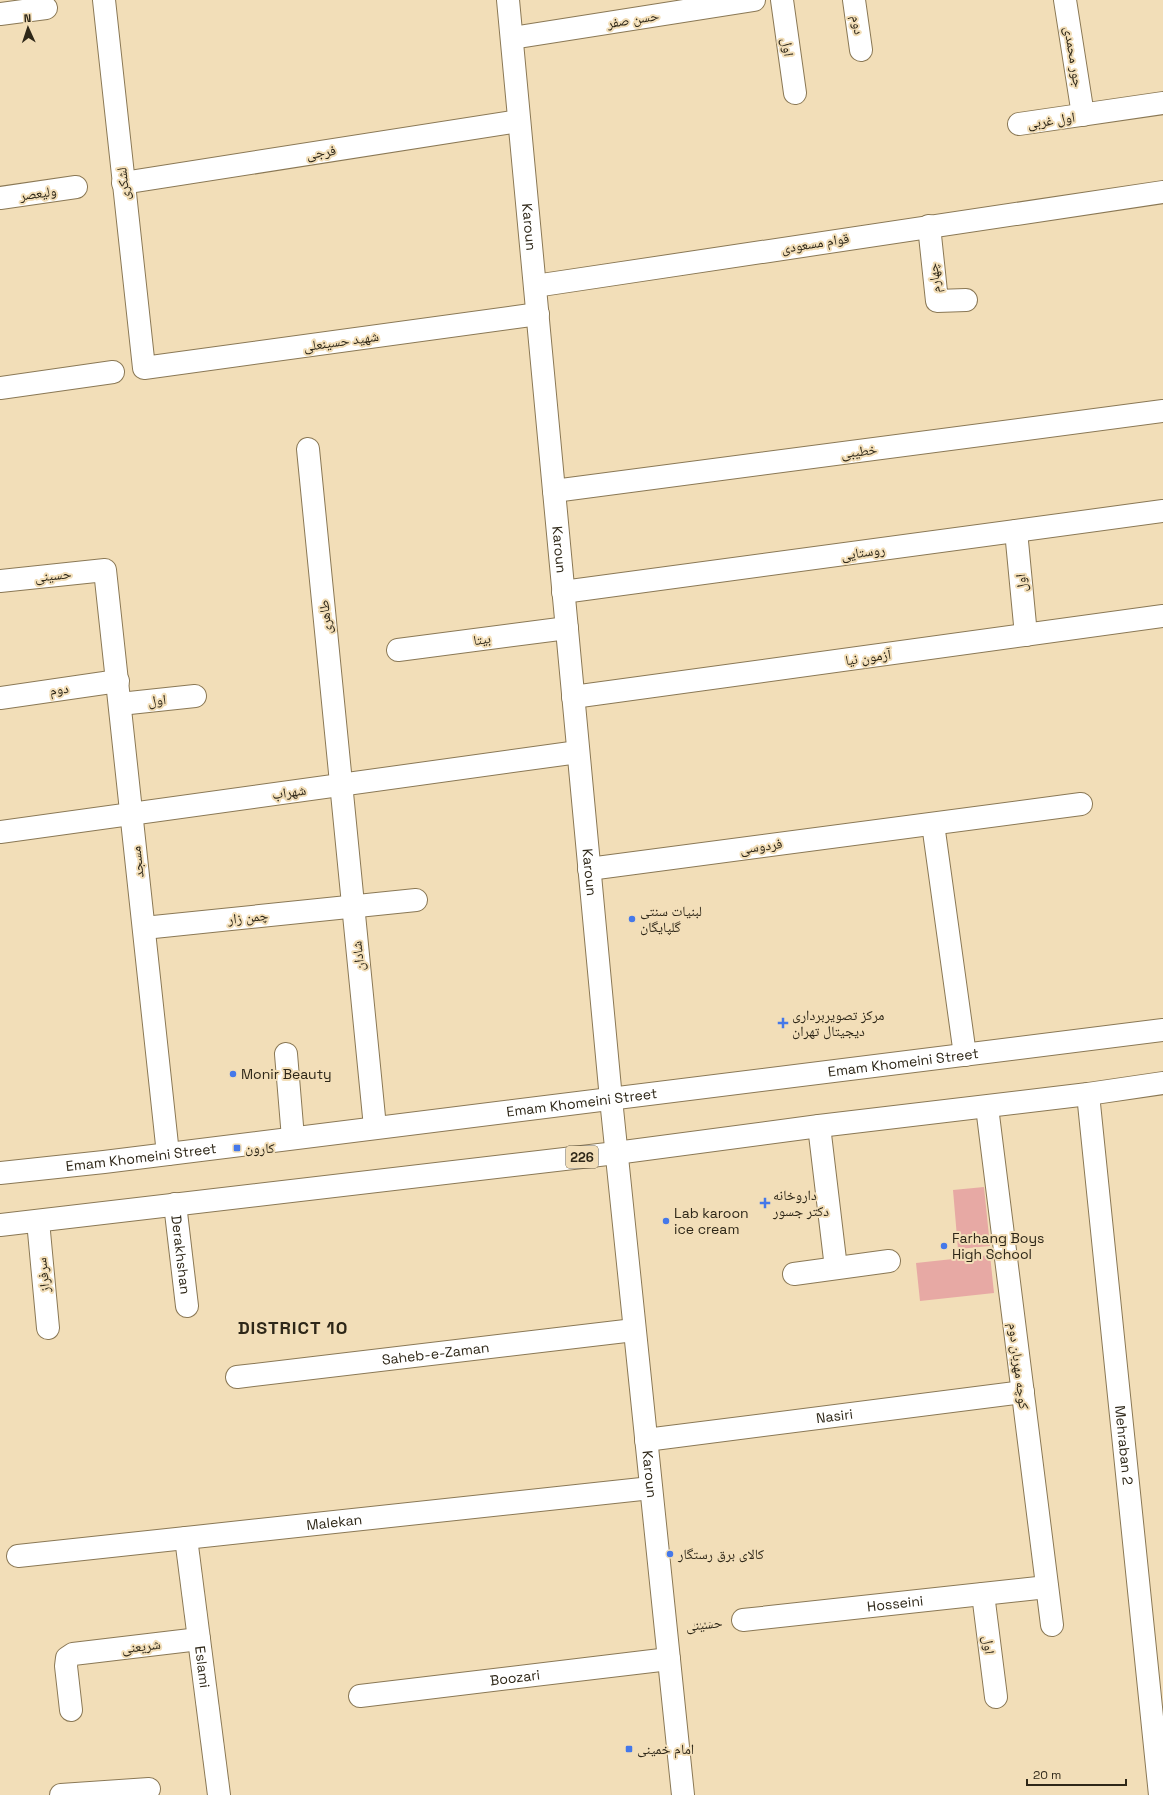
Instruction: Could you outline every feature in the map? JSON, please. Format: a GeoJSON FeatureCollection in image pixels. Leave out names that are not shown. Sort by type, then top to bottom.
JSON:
{"type":"FeatureCollection","features":[{"type":"Feature","properties":{"kind":"street","name":"لشکری"},"geometry":{"type":"LineString","coordinates":[[104,0],[144,368]]}},
{"type":"Feature","properties":{"kind":"street","name":"Karoun"},"geometry":{"type":"LineString","coordinates":[[508,0],[616,1153],[683,1795]]}},
{"type":"Feature","properties":{"kind":"street","name":"حسن صفر"},"geometry":{"type":"LineString","coordinates":[[512,38],[754,0]]}},
{"type":"Feature","properties":{"kind":"street","name":"اول"},"geometry":{"type":"LineString","coordinates":[[782,0],[795,93]]}},
{"type":"Feature","properties":{"kind":"street","name":"دوم"},"geometry":{"type":"LineString","coordinates":[[854,0],[861,50]]}},
{"type":"Feature","properties":{"kind":"street","name":"جور محمدی"},"geometry":{"type":"LineString","coordinates":[[1065,0],[1082,115]]}},
{"type":"Feature","properties":{"kind":"street"},"geometry":{"type":"LineString","coordinates":[[0,14],[46,8]]}},
{"type":"Feature","properties":{"kind":"street","name":"اول غربی"},"geometry":{"type":"LineString","coordinates":[[1019,124],[1163,103]]}},
{"type":"Feature","properties":{"kind":"street","name":"فرجی"},"geometry":{"type":"LineString","coordinates":[[123,183],[519,121]]}},
{"type":"Feature","properties":{"kind":"street","name":"ولیعصر"},"geometry":{"type":"LineString","coordinates":[[0,198],[76,187]]}},
{"type":"Feature","properties":{"kind":"street","name":"قوام مسعودی"},"geometry":{"type":"LineString","coordinates":[[535,286],[1163,192]]}},
{"type":"Feature","properties":{"kind":"street","name":"چهارم"},"geometry":{"type":"LineString","coordinates":[[929,226],[937,302],[966,300]]}},
{"type":"Feature","properties":{"kind":"street","name":"شهید حسینعلی"},"geometry":{"type":"LineString","coordinates":[[144,368],[538,314]]}},
{"type":"Feature","properties":{"kind":"street"},"geometry":{"type":"LineString","coordinates":[[0,388],[113,372]]}},
{"type":"Feature","properties":{"kind":"street","name":"خطیبی"},"geometry":{"type":"LineString","coordinates":[[554,491],[1163,411]]}},
{"type":"Feature","properties":{"kind":"street","name":"طاهری"},"geometry":{"type":"LineString","coordinates":[[308,449],[341,784]]}},
{"type":"Feature","properties":{"kind":"street","name":"روستایی"},"geometry":{"type":"LineString","coordinates":[[563,592],[1163,512]]}},
{"type":"Feature","properties":{"kind":"street","name":"اول"},"geometry":{"type":"LineString","coordinates":[[1016,531],[1026,635]]}},
{"type":"Feature","properties":{"kind":"street","name":"حسینی"},"geometry":{"type":"LineString","coordinates":[[0,581],[105,570]]}},
{"type":"Feature","properties":{"kind":"street","name":"مسجد"},"geometry":{"type":"LineString","coordinates":[[105,570],[168,1154]]}},
{"type":"Feature","properties":{"kind":"street","name":"آزمون نیا"},"geometry":{"type":"LineString","coordinates":[[573,697],[1163,616]]}},
{"type":"Feature","properties":{"kind":"street","name":"بیتا"},"geometry":{"type":"LineString","coordinates":[[398,650],[567,628]]}},
{"type":"Feature","properties":{"kind":"street","name":"دوم"},"geometry":{"type":"LineString","coordinates":[[0,698],[118,681]]}},
{"type":"Feature","properties":{"kind":"street","name":"اول"},"geometry":{"type":"LineString","coordinates":[[120,704],[195,696]]}},
{"type":"Feature","properties":{"kind":"street","name":"شهراب"},"geometry":{"type":"LineString","coordinates":[[0,832],[578,752]]}},
{"type":"Feature","properties":{"kind":"street","name":"شادان"},"geometry":{"type":"LineString","coordinates":[[341,784],[375,1127]]}},
{"type":"Feature","properties":{"kind":"street","name":"فردوسی"},"geometry":{"type":"LineString","coordinates":[[589,869],[1081,804]]}},
{"type":"Feature","properties":{"kind":"street"},"geometry":{"type":"LineString","coordinates":[[933,824],[965,1055]]}},
{"type":"Feature","properties":{"kind":"street"},"geometry":{"type":"LineString","coordinates":[[353,906],[416,900]]}},
{"type":"Feature","properties":{"kind":"street","name":"چمن زار"},"geometry":{"type":"LineString","coordinates":[[144,928],[353,906]]}},
{"type":"Feature","properties":{"kind":"street","name":"Emam Khomeini Street"},"geometry":{"type":"LineString","coordinates":[[0,1173],[168,1154],[1163,1030]]}},
{"type":"Feature","properties":{"kind":"street"},"geometry":{"type":"LineString","coordinates":[[286,1054],[293,1138]]}},
{"type":"Feature","properties":{"kind":"street","name":"226"},"geometry":{"type":"LineString","coordinates":[[0,1225],[616,1153],[819,1126],[987,1107],[1163,1083]]}},
{"type":"Feature","properties":{"kind":"street","name":"Mehraban 2"},"geometry":{"type":"LineString","coordinates":[[1088,1094],[1160,1795]]}},
{"type":"Feature","properties":{"kind":"street","name":"کوچه مهربان دوم"},"geometry":{"type":"LineString","coordinates":[[987,1107],[1052,1625]]}},
{"type":"Feature","properties":{"kind":"street"},"geometry":{"type":"LineString","coordinates":[[819,1126],[836,1268]]}},
{"type":"Feature","properties":{"kind":"street","name":"Derakhshan"},"geometry":{"type":"LineString","coordinates":[[175,1204],[187,1306]]}},
{"type":"Feature","properties":{"kind":"street","name":"سرفراز"},"geometry":{"type":"LineString","coordinates":[[38,1221],[48,1328]]}},
{"type":"Feature","properties":{"kind":"street"},"geometry":{"type":"LineString","coordinates":[[794,1274],[889,1261]]}},
{"type":"Feature","properties":{"kind":"street","name":"Saheb-e-Zaman"},"geometry":{"type":"LineString","coordinates":[[237,1377],[634,1330]]}},
{"type":"Feature","properties":{"kind":"street","name":"Nasiri"},"geometry":{"type":"LineString","coordinates":[[646,1440],[1023,1392]]}},
{"type":"Feature","properties":{"kind":"street","name":"Malekan"},"geometry":{"type":"LineString","coordinates":[[18,1556],[651,1488]]}},
{"type":"Feature","properties":{"kind":"street","name":"Eslami"},"geometry":{"type":"LineString","coordinates":[[186,1538],[219,1795]]}},
{"type":"Feature","properties":{"kind":"street","name":"Hosseini"},"geometry":{"type":"LineString","coordinates":[[743,1620],[1047,1587]]}},
{"type":"Feature","properties":{"kind":"street","name":"اول"},"geometry":{"type":"LineString","coordinates":[[983,1594],[996,1696]]}},
{"type":"Feature","properties":{"kind":"street","name":"شریعنی"},"geometry":{"type":"LineString","coordinates":[[71,1710],[66,1666],[67,1658],[73,1654],[199,1639]]}},
{"type":"Feature","properties":{"kind":"street","name":"Boozari"},"geometry":{"type":"LineString","coordinates":[[360,1696],[669,1659]]}},
{"type":"Feature","properties":{"kind":"street"},"geometry":{"type":"LineString","coordinates":[[61,1795],[149,1789]]}},
{"type":"Feature","properties":{"kind":"path","name":"حسینی"},"geometry":{"type":"LineString","coordinates":[[666,1628],[743,1620]]}},
{"type":"Feature","properties":{"kind":"shaded area"},"geometry":{"type":"Polygon","coordinates":[[[984,1187],[990,1246],[958,1249],[953,1190],[984,1187]]]}},
{"type":"Feature","properties":{"kind":"shaded area"},"geometry":{"type":"Polygon","coordinates":[[[990,1255],[994,1293],[920,1301],[916,1263],[990,1255]]]}},
{"type":"Feature","properties":{"kind":"place","name":"لبنیات سنتی گلپایگان"},"geometry":{"type":"Point","coordinates":[632,919]}},
{"type":"Feature","properties":{"kind":"place","name":"مرکز تصویربرداری دیجیتال تهران"},"geometry":{"type":"Point","coordinates":[783,1023]}},
{"type":"Feature","properties":{"kind":"place","name":"Monir Beauty"},"geometry":{"type":"Point","coordinates":[233,1074]}},
{"type":"Feature","properties":{"kind":"place","name":"کارون"},"geometry":{"type":"Point","coordinates":[237,1148]}},
{"type":"Feature","properties":{"kind":"place","name":"داروخانه دکتر جسور"},"geometry":{"type":"Point","coordinates":[765,1203]}},
{"type":"Feature","properties":{"kind":"place","name":"Lab karoon ice cream"},"geometry":{"type":"Point","coordinates":[666,1221]}},
{"type":"Feature","properties":{"kind":"place","name":"Farhang Boys High School"},"geometry":{"type":"Point","coordinates":[944,1246]}},
{"type":"Feature","properties":{"kind":"place","name":"کالای برق رستگار"},"geometry":{"type":"Point","coordinates":[670,1554]}},
{"type":"Feature","properties":{"kind":"place","name":"امام خمینی"},"geometry":{"type":"Point","coordinates":[629,1749]}},
{"type":"Feature","properties":{"kind":"district","name":"DISTRICT 10"},"geometry":{"type":"Point","coordinates":[293,1328]}}]}
